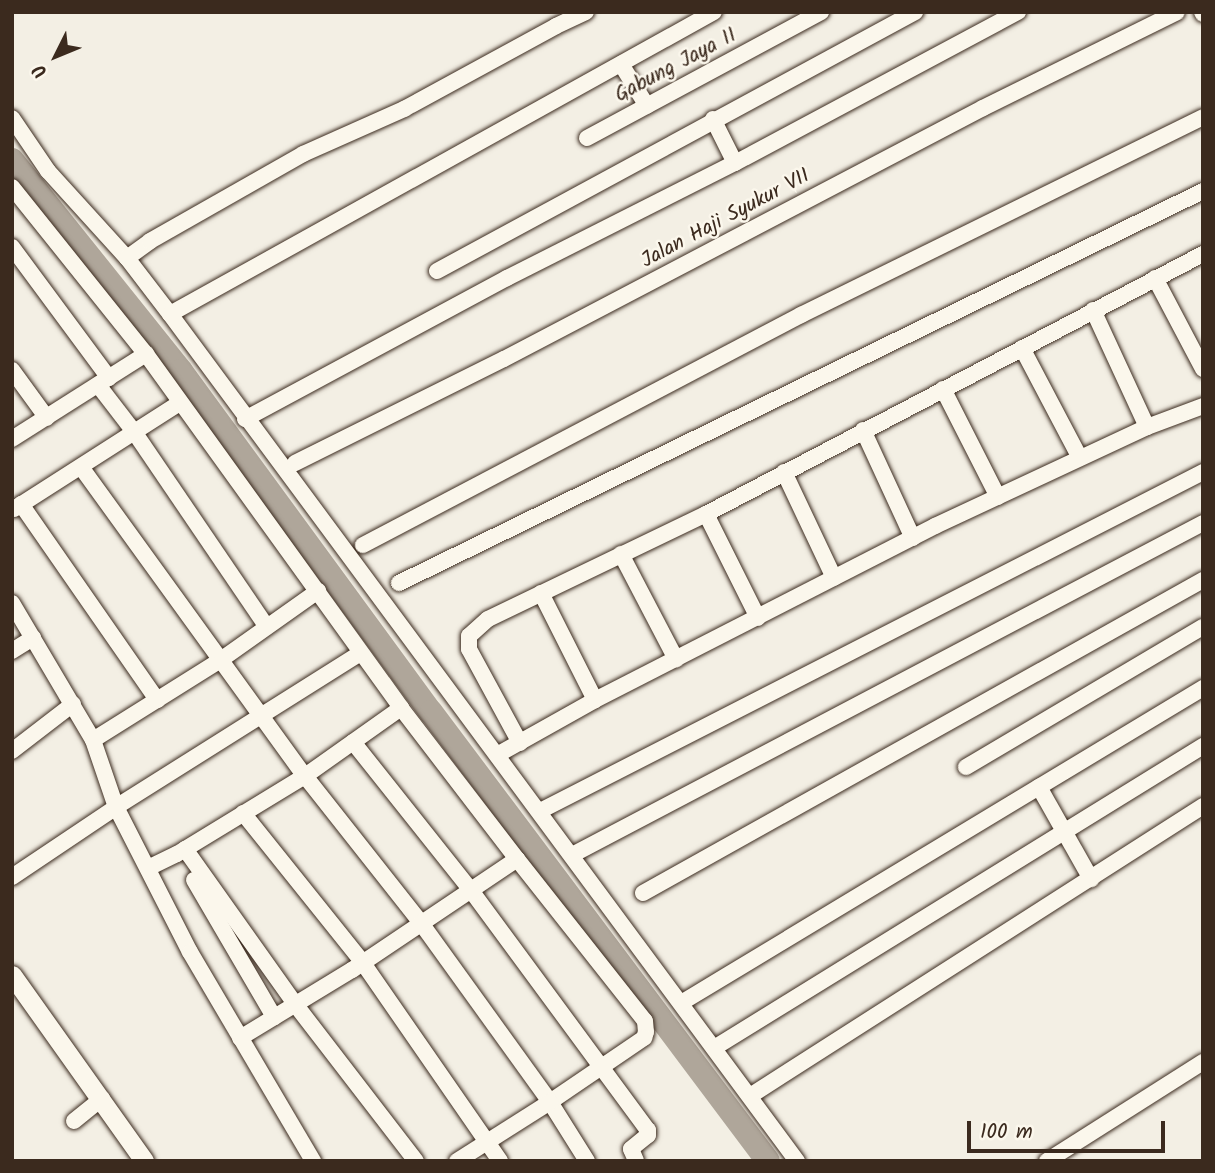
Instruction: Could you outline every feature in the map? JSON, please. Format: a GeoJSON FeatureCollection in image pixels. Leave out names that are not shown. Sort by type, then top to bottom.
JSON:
{"type":"FeatureCollection","features":[{"type":"Feature","properties":{"kind":"street"},"geometry":{"type":"LineString","coordinates":[[127,258],[160,235],[303,154],[404,109],[555,26],[586,12]]}},
{"type":"Feature","properties":{"kind":"street"},"geometry":{"type":"LineString","coordinates":[[170,314],[714,12]]}},
{"type":"Feature","properties":{"kind":"street","name":"Gabung Jaya II"},"geometry":{"type":"LineString","coordinates":[[587,138],[821,12]]}},
{"type":"Feature","properties":{"kind":"street"},"geometry":{"type":"LineString","coordinates":[[437,271],[713,119],[915,12]]}},
{"type":"Feature","properties":{"kind":"street"},"geometry":{"type":"LineString","coordinates":[[245,419],[506,278],[735,163],[1018,12]]}},
{"type":"Feature","properties":{"kind":"street","name":"Jalan Haji Syukur VII"},"geometry":{"type":"LineString","coordinates":[[295,463],[504,359],[983,108],[1177,12]]}},
{"type":"Feature","properties":{"kind":"street"},"geometry":{"type":"LineString","coordinates":[[621,64],[647,106]]}},
{"type":"Feature","properties":{"kind":"street"},"geometry":{"type":"LineString","coordinates":[[363,545],[801,315],[1203,117]]}},
{"type":"Feature","properties":{"kind":"street"},"geometry":{"type":"LineString","coordinates":[[12,118],[48,171],[127,258],[170,314],[245,419],[540,811],[797,1161]]}},
{"type":"Feature","properties":{"kind":"street"},"geometry":{"type":"LineString","coordinates":[[713,119],[735,163]]}},
{"type":"Feature","properties":{"kind":"street"},"geometry":{"type":"LineString","coordinates":[[12,187],[146,354],[401,708],[645,1021],[644,1038],[457,1161]]}},
{"type":"Feature","properties":{"kind":"street"},"geometry":{"type":"LineString","coordinates":[[398,583],[1203,191]]}},
{"type":"Feature","properties":{"kind":"street"},"geometry":{"type":"LineString","coordinates":[[12,247],[266,626]]}},
{"type":"Feature","properties":{"kind":"street"},"geometry":{"type":"LineString","coordinates":[[520,743],[467,641],[474,630],[488,618],[706,514],[1203,254]]}},
{"type":"Feature","properties":{"kind":"street"},"geometry":{"type":"LineString","coordinates":[[1155,278],[1203,369]]}},
{"type":"Feature","properties":{"kind":"street"},"geometry":{"type":"LineString","coordinates":[[1093,310],[1147,427]]}},
{"type":"Feature","properties":{"kind":"street"},"geometry":{"type":"LineString","coordinates":[[1022,348],[1080,458]]}},
{"type":"Feature","properties":{"kind":"street"},"geometry":{"type":"LineString","coordinates":[[12,439],[146,354]]}},
{"type":"Feature","properties":{"kind":"street"},"geometry":{"type":"LineString","coordinates":[[12,370],[47,418]]}},
{"type":"Feature","properties":{"kind":"street"},"geometry":{"type":"LineString","coordinates":[[943,389],[998,497]]}},
{"type":"Feature","properties":{"kind":"street"},"geometry":{"type":"LineString","coordinates":[[157,700],[17,507],[180,403]]}},
{"type":"Feature","properties":{"kind":"street"},"geometry":{"type":"LineString","coordinates":[[498,755],[595,700],[913,538],[1147,427],[1203,406]]}},
{"type":"Feature","properties":{"kind":"street"},"geometry":{"type":"LineString","coordinates":[[863,430],[913,538]]}},
{"type":"Feature","properties":{"kind":"street"},"geometry":{"type":"LineString","coordinates":[[80,467],[305,776],[421,923],[550,1102],[587,1161]]}},
{"type":"Feature","properties":{"kind":"street"},"geometry":{"type":"LineString","coordinates":[[784,472],[834,578]]}},
{"type":"Feature","properties":{"kind":"street"},"geometry":{"type":"LineString","coordinates":[[540,811],[1203,472]]}},
{"type":"Feature","properties":{"kind":"street"},"geometry":{"type":"LineString","coordinates":[[706,514],[758,618]]}},
{"type":"Feature","properties":{"kind":"street"},"geometry":{"type":"LineString","coordinates":[[572,855],[1203,523]]}},
{"type":"Feature","properties":{"kind":"street"},"geometry":{"type":"LineString","coordinates":[[621,554],[676,659]]}},
{"type":"Feature","properties":{"kind":"street"},"geometry":{"type":"LineString","coordinates":[[643,893],[1203,580]]}},
{"type":"Feature","properties":{"kind":"street"},"geometry":{"type":"LineString","coordinates":[[93,740],[222,659],[318,591]]}},
{"type":"Feature","properties":{"kind":"street"},"geometry":{"type":"LineString","coordinates":[[541,593],[595,700]]}},
{"type":"Feature","properties":{"kind":"street"},"geometry":{"type":"LineString","coordinates":[[12,604],[93,740],[116,807],[190,951],[313,1161]]}},
{"type":"Feature","properties":{"kind":"street"},"geometry":{"type":"LineString","coordinates":[[966,766],[1203,627]]}},
{"type":"Feature","properties":{"kind":"street"},"geometry":{"type":"LineString","coordinates":[[12,651],[33,638]]}},
{"type":"Feature","properties":{"kind":"street"},"geometry":{"type":"LineString","coordinates":[[12,877],[116,807],[361,653]]}},
{"type":"Feature","properties":{"kind":"street"},"geometry":{"type":"LineString","coordinates":[[681,1003],[1203,688]]}},
{"type":"Feature","properties":{"kind":"street"},"geometry":{"type":"LineString","coordinates":[[12,751],[73,704]]}},
{"type":"Feature","properties":{"kind":"street"},"geometry":{"type":"LineString","coordinates":[[148,868],[305,776],[401,708]]}},
{"type":"Feature","properties":{"kind":"street"},"geometry":{"type":"LineString","coordinates":[[354,742],[470,889],[602,1064],[648,1130],[648,1135],[631,1149],[636,1161]]}},
{"type":"Feature","properties":{"kind":"street"},"geometry":{"type":"LineString","coordinates":[[714,1048],[1203,746]]}},
{"type":"Feature","properties":{"kind":"street"},"geometry":{"type":"LineString","coordinates":[[1039,787],[1091,878]]}},
{"type":"Feature","properties":{"kind":"street"},"geometry":{"type":"LineString","coordinates":[[750,1096],[1203,806]]}},
{"type":"Feature","properties":{"kind":"street"},"geometry":{"type":"LineString","coordinates":[[243,813],[363,962],[500,1161]]}},
{"type":"Feature","properties":{"kind":"street"},"geometry":{"type":"LineString","coordinates":[[181,851],[416,1161]]}},
{"type":"Feature","properties":{"kind":"street"},"geometry":{"type":"LineString","coordinates":[[181,851],[274,1017]]}},
{"type":"Feature","properties":{"kind":"street"},"geometry":{"type":"LineString","coordinates":[[240,1038],[363,962],[517,859]]}},
{"type":"Feature","properties":{"kind":"street"},"geometry":{"type":"LineString","coordinates":[[12,975],[102,1098],[144,1161]]}},
{"type":"Feature","properties":{"kind":"street"},"geometry":{"type":"LineString","coordinates":[[1047,1161],[1203,1062]]}},
{"type":"Feature","properties":{"kind":"street"},"geometry":{"type":"LineString","coordinates":[[74,1121],[102,1098]]}},
{"type":"Feature","properties":{"kind":"waterway"},"geometry":{"type":"LineString","coordinates":[[12,160],[181,371],[431,712],[768,1161]]}}]}
